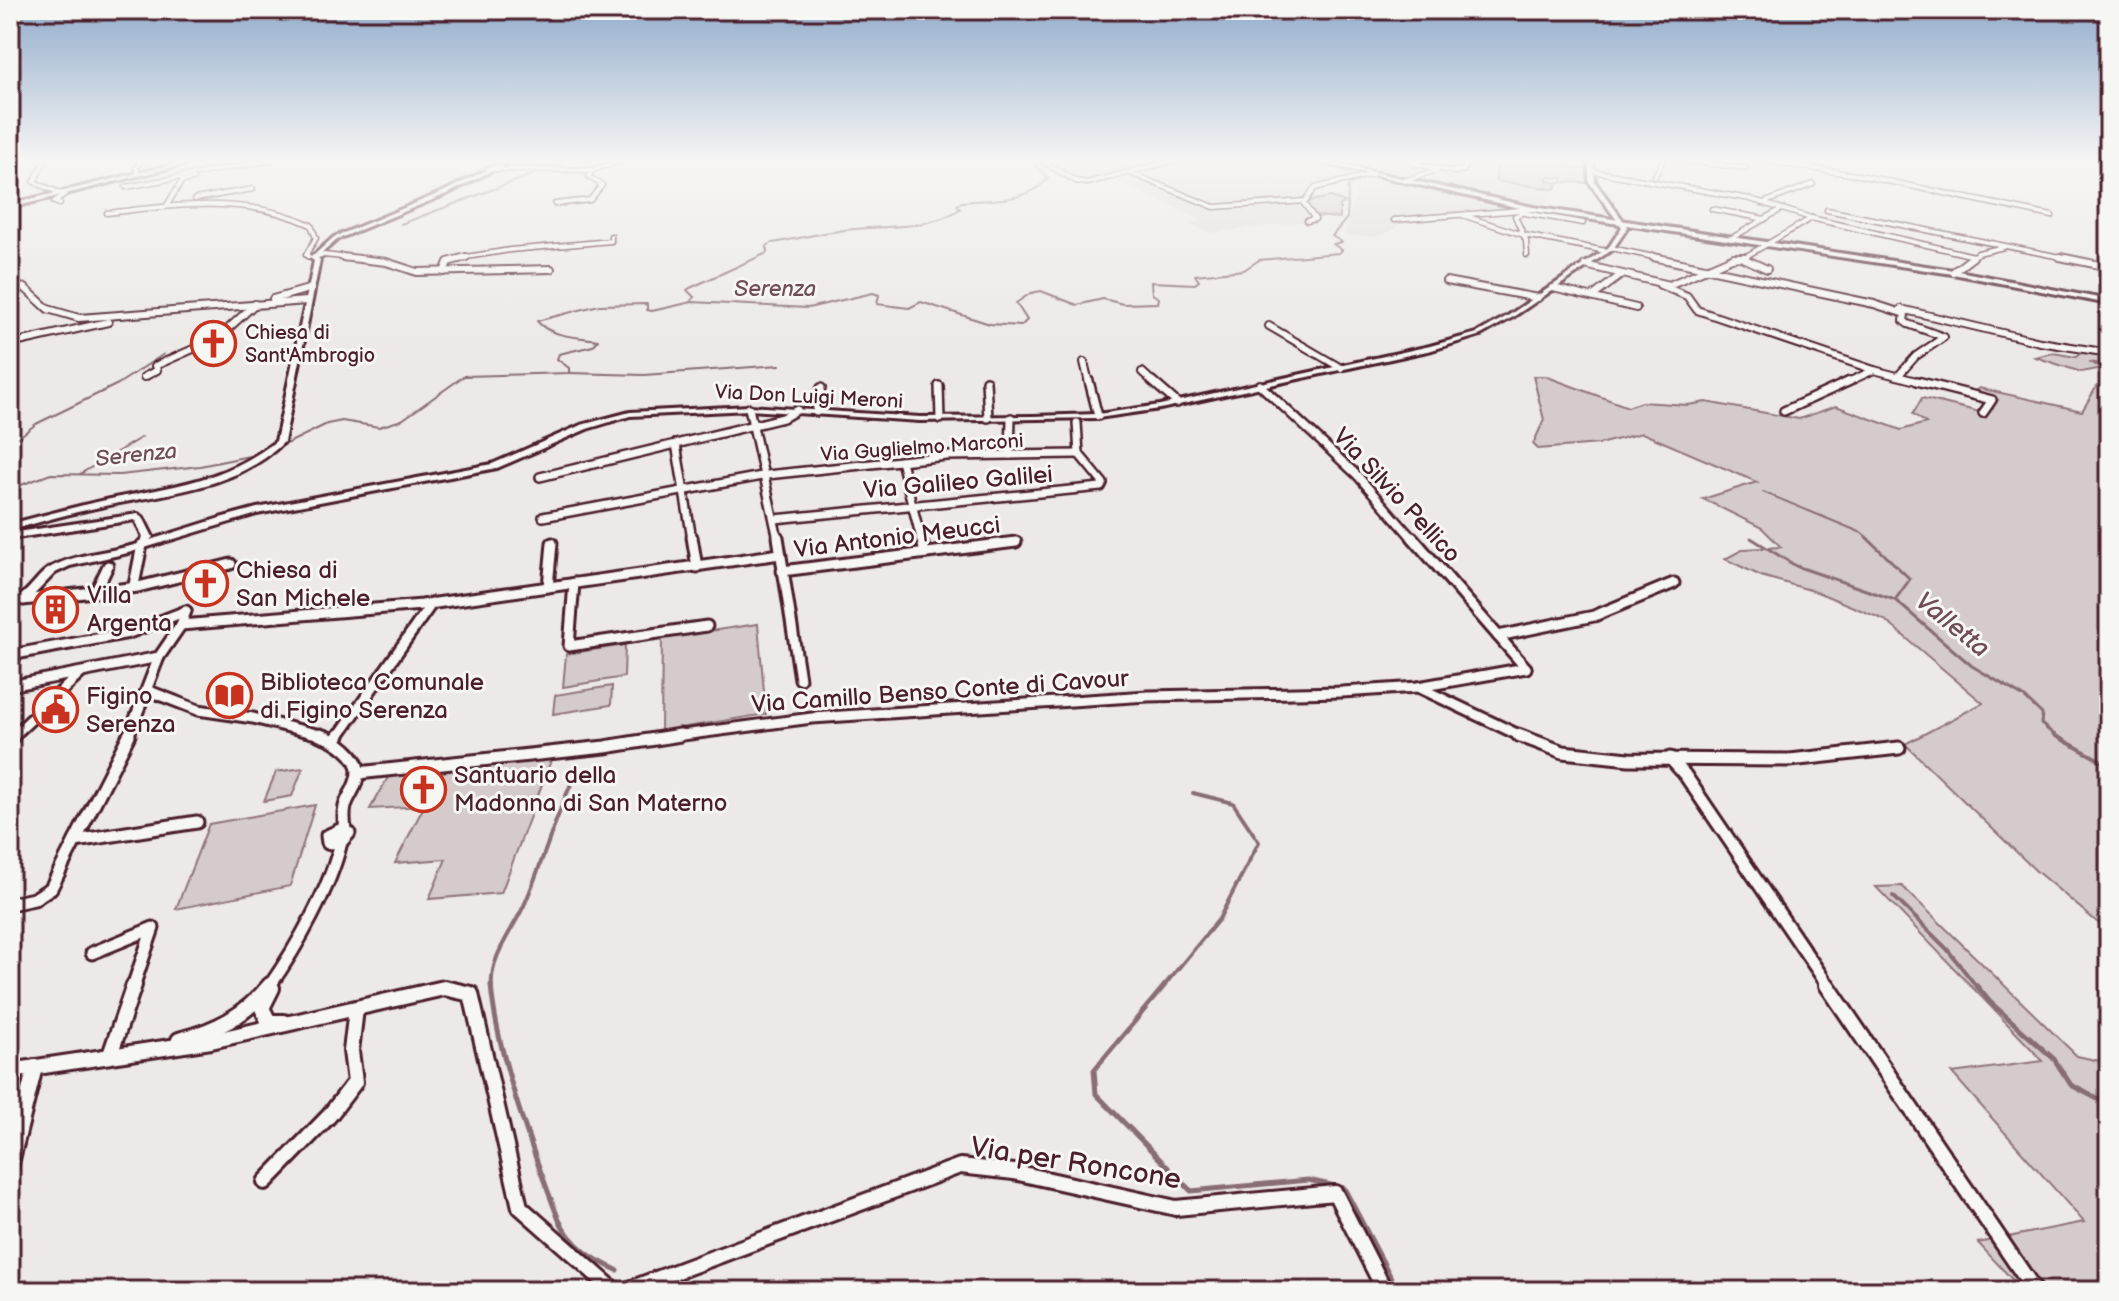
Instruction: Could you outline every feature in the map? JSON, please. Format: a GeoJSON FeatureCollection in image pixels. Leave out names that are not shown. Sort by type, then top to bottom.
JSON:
{"type":"FeatureCollection","features":[{"type":"Feature","properties":{"kind":"main road"},"geometry":{"type":"LineString","coordinates":[[1607,221],[1953,272],[2109,302]]}},
{"type":"Feature","properties":{"kind":"street"},"geometry":{"type":"LineString","coordinates":[[302,221],[311,225],[316,238],[306,255],[386,262],[405,271],[551,269]]}},
{"type":"Feature","properties":{"kind":"street"},"geometry":{"type":"LineString","coordinates":[[10,527],[205,480],[242,468],[267,454],[280,442],[320,256],[336,238],[378,221]]}},
{"type":"Feature","properties":{"kind":"street"},"geometry":{"type":"LineString","coordinates":[[1480,221],[1524,235],[1874,304],[2040,342],[2109,353]]}},
{"type":"Feature","properties":{"kind":"street"},"geometry":{"type":"LineString","coordinates":[[1517,221],[1524,235],[1527,255]]}},
{"type":"Feature","properties":{"kind":"street"},"geometry":{"type":"LineString","coordinates":[[1571,221],[1583,223]]}},
{"type":"Feature","properties":{"kind":"street"},"geometry":{"type":"LineString","coordinates":[[1730,239],[1762,221]]}},
{"type":"Feature","properties":{"kind":"street"},"geometry":{"type":"LineString","coordinates":[[1743,258],[1807,221]]}},
{"type":"Feature","properties":{"kind":"street"},"geometry":{"type":"LineString","coordinates":[[1823,221],[1974,256]]}},
{"type":"Feature","properties":{"kind":"street"},"geometry":{"type":"LineString","coordinates":[[1879,221],[2109,267]]}},
{"type":"Feature","properties":{"kind":"street"},"geometry":{"type":"LineString","coordinates":[[1608,250],[1625,227],[1622,223]]}},
{"type":"Feature","properties":{"kind":"street"},"geometry":{"type":"LineString","coordinates":[[444,272],[448,262],[454,259],[611,241],[611,236]]}},
{"type":"Feature","properties":{"kind":"street"},"geometry":{"type":"LineString","coordinates":[[1953,272],[1974,256],[2008,247]]}},
{"type":"Feature","properties":{"kind":"street","name":"Via Don Luigi Meroni"},"geometry":{"type":"LineString","coordinates":[[23,600],[34,594],[57,567],[257,511],[494,466],[604,420],[654,412],[749,408],[940,419],[1098,416],[1177,403],[1432,348],[1485,331],[1608,250]]}},
{"type":"Feature","properties":{"kind":"street"},"geometry":{"type":"LineString","coordinates":[[1660,285],[1679,282],[1734,257],[1767,269]]}},
{"type":"Feature","properties":{"kind":"street"},"geometry":{"type":"LineString","coordinates":[[1585,265],[1660,285],[1687,296],[1697,310],[1874,370],[1992,400],[1983,413]]}},
{"type":"Feature","properties":{"kind":"street"},"geometry":{"type":"LineString","coordinates":[[1592,297],[1621,275]]}},
{"type":"Feature","properties":{"kind":"street"},"geometry":{"type":"LineString","coordinates":[[1446,281],[1538,298]]}},
{"type":"Feature","properties":{"kind":"street"},"geometry":{"type":"LineString","coordinates":[[10,285],[25,288],[48,309],[70,317],[97,318],[255,304],[310,294]]}},
{"type":"Feature","properties":{"kind":"street"},"geometry":{"type":"LineString","coordinates":[[1553,288],[1636,308]]}},
{"type":"Feature","properties":{"kind":"street"},"geometry":{"type":"LineString","coordinates":[[144,377],[157,370],[155,366],[179,353],[218,338],[255,304],[295,293],[310,294]]}},
{"type":"Feature","properties":{"kind":"street"},"geometry":{"type":"LineString","coordinates":[[1874,304],[1905,314],[1904,321],[1908,324],[1944,337],[1916,356],[1898,376]]}},
{"type":"Feature","properties":{"kind":"street"},"geometry":{"type":"LineString","coordinates":[[10,344],[161,311]]}},
{"type":"Feature","properties":{"kind":"street"},"geometry":{"type":"LineString","coordinates":[[1269,326],[1341,368]]}},
{"type":"Feature","properties":{"kind":"street"},"geometry":{"type":"LineString","coordinates":[[1084,362],[1098,416]]}},
{"type":"Feature","properties":{"kind":"street"},"geometry":{"type":"LineString","coordinates":[[1784,411],[1874,370]]}},
{"type":"Feature","properties":{"kind":"street"},"geometry":{"type":"LineString","coordinates":[[1142,372],[1177,403]]}},
{"type":"Feature","properties":{"kind":"street"},"geometry":{"type":"LineString","coordinates":[[986,381],[988,418]]}},
{"type":"Feature","properties":{"kind":"street","name":"Via Silvio Pellico"},"geometry":{"type":"LineString","coordinates":[[1260,385],[1357,475],[1526,668]]}},
{"type":"Feature","properties":{"kind":"street"},"geometry":{"type":"LineString","coordinates":[[939,386],[940,419]]}},
{"type":"Feature","properties":{"kind":"street"},"geometry":{"type":"LineString","coordinates":[[816,412],[821,388]]}},
{"type":"Feature","properties":{"kind":"street"},"geometry":{"type":"LineString","coordinates":[[749,408],[767,475],[800,679]]}},
{"type":"Feature","properties":{"kind":"street"},"geometry":{"type":"LineString","coordinates":[[540,477],[791,416],[797,410]]}},
{"type":"Feature","properties":{"kind":"street"},"geometry":{"type":"LineString","coordinates":[[1010,455],[1011,418]]}},
{"type":"Feature","properties":{"kind":"street"},"geometry":{"type":"LineString","coordinates":[[1077,423],[1079,454]]}},
{"type":"Feature","properties":{"kind":"street"},"geometry":{"type":"LineString","coordinates":[[676,444],[697,567]]}},
{"type":"Feature","properties":{"kind":"street","name":"Via Guglielmo Marconi"},"geometry":{"type":"LineString","coordinates":[[543,517],[767,475],[947,456],[1079,454]]}},
{"type":"Feature","properties":{"kind":"street","name":"Via Galileo Galilei"},"geometry":{"type":"LineString","coordinates":[[775,519],[1101,487],[1103,483],[1079,454]]}},
{"type":"Feature","properties":{"kind":"street"},"geometry":{"type":"LineString","coordinates":[[901,461],[925,553]]}},
{"type":"Feature","properties":{"kind":"street"},"geometry":{"type":"LineString","coordinates":[[10,536],[138,517],[148,537],[142,545],[134,585]]}},
{"type":"Feature","properties":{"kind":"street","name":"Via Antonio Meucci"},"geometry":{"type":"LineString","coordinates":[[782,571],[1016,542]]}},
{"type":"Feature","properties":{"kind":"street"},"geometry":{"type":"LineString","coordinates":[[548,587],[552,543]]}},
{"type":"Feature","properties":{"kind":"street"},"geometry":{"type":"LineString","coordinates":[[181,625],[350,613],[780,554]]}},
{"type":"Feature","properties":{"kind":"street"},"geometry":{"type":"LineString","coordinates":[[10,604],[175,579],[231,564]]}},
{"type":"Feature","properties":{"kind":"street"},"geometry":{"type":"LineString","coordinates":[[96,591],[108,566]]}},
{"type":"Feature","properties":{"kind":"street"},"geometry":{"type":"LineString","coordinates":[[574,583],[569,646],[707,626]]}},
{"type":"Feature","properties":{"kind":"street"},"geometry":{"type":"LineString","coordinates":[[1498,636],[1594,616],[1674,583]]}},
{"type":"Feature","properties":{"kind":"street"},"geometry":{"type":"LineString","coordinates":[[336,739],[370,695],[432,603]]}},
{"type":"Feature","properties":{"kind":"street"},"geometry":{"type":"LineString","coordinates":[[10,655],[129,633],[186,611],[181,625],[159,657],[149,691],[51,888],[34,899],[10,904]]}},
{"type":"Feature","properties":{"kind":"street"},"geometry":{"type":"LineString","coordinates":[[10,686],[159,657]]}},
{"type":"Feature","properties":{"kind":"street","name":"Via Camillo Benso Conte di Cavour"},"geometry":{"type":"LineString","coordinates":[[358,773],[605,747],[722,728],[812,718],[1148,696],[1342,692],[1418,687],[1526,668]]}},
{"type":"Feature","properties":{"kind":"street"},"geometry":{"type":"LineString","coordinates":[[10,739],[84,672]]}},
{"type":"Feature","properties":{"kind":"street"},"geometry":{"type":"LineString","coordinates":[[1418,687],[1513,733],[1563,752],[1629,759],[1790,760],[1899,748]]}},
{"type":"Feature","properties":{"kind":"street"},"geometry":{"type":"LineString","coordinates":[[149,691],[198,710],[253,718],[336,739],[356,764],[358,773],[342,810],[337,860],[262,1008],[269,1022],[299,1023]]}},
{"type":"Feature","properties":{"kind":"street"},"geometry":{"type":"LineString","coordinates":[[1670,758],[1685,775],[2035,1291]]}},
{"type":"Feature","properties":{"kind":"street"},"geometry":{"type":"LineString","coordinates":[[75,841],[197,822]]}},
{"type":"Feature","properties":{"kind":"street"},"geometry":{"type":"LineString","coordinates":[[92,953],[153,928],[110,1055]]}},
{"type":"Feature","properties":{"kind":"street"},"geometry":{"type":"LineString","coordinates":[[149,1049],[234,1020],[254,1004],[279,972]]}},
{"type":"Feature","properties":{"kind":"street"},"geometry":{"type":"LineString","coordinates":[[10,1071],[299,1023],[444,988],[471,994],[520,1207],[615,1291]]}},
{"type":"Feature","properties":{"kind":"street"},"geometry":{"type":"LineString","coordinates":[[265,1182],[329,1116],[355,1082],[351,1051],[356,1009]]}},
{"type":"Feature","properties":{"kind":"street"},"geometry":{"type":"LineString","coordinates":[[10,1167],[35,1067]]}},
{"type":"Feature","properties":{"kind":"street","name":"Via per Roncone"},"geometry":{"type":"LineString","coordinates":[[624,1291],[960,1166],[1014,1172],[1176,1208],[1335,1193],[1385,1291]]}},
{"type":"Feature","properties":{"kind":"shaded area"},"geometry":{"type":"Polygon","coordinates":[[[1199,221],[1312,221],[1210,233],[1190,224],[1199,221]]]}},
{"type":"Feature","properties":{"kind":"shaded area"},"geometry":{"type":"Polygon","coordinates":[[[1348,221],[1405,221],[1390,232],[1373,237],[1345,235],[1348,221]]]}},
{"type":"Feature","properties":{"kind":"shaded area"},"geometry":{"type":"Polygon","coordinates":[[[2086,349],[2109,351],[2109,365],[2089,362],[2102,368],[2081,372],[2035,357],[2053,353],[2076,357],[2086,349]]]}},
{"type":"Feature","properties":{"kind":"shaded area"},"geometry":{"type":"Polygon","coordinates":[[[1533,376],[1545,376],[1628,407],[1641,402],[1688,405],[1706,402],[1799,419],[1836,406],[1901,430],[1926,423],[1913,414],[1922,398],[1984,413],[1998,400],[1973,393],[1979,388],[2082,411],[2097,386],[2109,388],[2109,932],[2035,870],[1905,744],[1983,703],[1885,620],[1817,592],[1761,576],[1725,559],[1744,549],[1781,547],[1762,528],[1703,499],[1757,482],[1642,433],[1599,444],[1538,449],[1533,444],[1544,420],[1533,376]]]}},
{"type":"Feature","properties":{"kind":"shaded area"},"geometry":{"type":"Polygon","coordinates":[[[758,624],[766,714],[661,731],[662,638],[758,624]]]}},
{"type":"Feature","properties":{"kind":"shaded area"},"geometry":{"type":"Polygon","coordinates":[[[625,645],[624,677],[563,687],[566,654],[625,645]]]}},
{"type":"Feature","properties":{"kind":"shaded area"},"geometry":{"type":"Polygon","coordinates":[[[612,686],[611,705],[553,714],[555,695],[612,686]]]}},
{"type":"Feature","properties":{"kind":"shaded area"},"geometry":{"type":"Polygon","coordinates":[[[552,758],[501,893],[429,899],[446,859],[395,863],[424,806],[370,809],[390,774],[552,758]]]}},
{"type":"Feature","properties":{"kind":"shaded area"},"geometry":{"type":"Polygon","coordinates":[[[303,768],[292,796],[264,801],[276,772],[303,768]]]}},
{"type":"Feature","properties":{"kind":"shaded area"},"geometry":{"type":"Polygon","coordinates":[[[315,805],[290,886],[176,909],[209,824],[315,805]]]}},
{"type":"Feature","properties":{"kind":"shaded area"},"geometry":{"type":"Polygon","coordinates":[[[1902,886],[2077,1056],[2109,1063],[2109,1291],[2023,1291],[1978,1243],[2084,1222],[1952,1073],[2043,1061],[1876,887],[1902,886]]]}},
{"type":"Feature","properties":{"kind":"waterway"},"geometry":{"type":"LineString","coordinates":[[401,224],[410,221]]}},
{"type":"Feature","properties":{"kind":"waterway"},"geometry":{"type":"LineString","coordinates":[[691,302],[694,297],[687,290],[767,253],[767,246],[772,243],[845,230],[934,221]]}},
{"type":"Feature","properties":{"kind":"waterway","name":"Serenza"},"geometry":{"type":"LineString","coordinates":[[569,373],[569,368],[557,359],[559,354],[593,346],[598,340],[557,333],[537,321],[599,305],[647,304],[647,310],[652,311],[692,302],[808,308],[873,293],[879,295],[877,304],[909,308],[921,302],[990,324],[1021,326],[1027,320],[1016,303],[1031,293],[1041,291],[1077,305],[1103,299],[1123,304],[1158,303],[1159,298],[1152,294],[1151,282],[1195,284],[1199,281],[1195,275],[1244,270],[1259,260],[1339,253],[1342,250],[1333,244],[1342,242],[1332,236],[1345,221]]}},
{"type":"Feature","properties":{"kind":"waterway"},"geometry":{"type":"LineString","coordinates":[[10,444],[36,424],[118,384],[164,354]]}},
{"type":"Feature","properties":{"kind":"waterway"},"geometry":{"type":"LineString","coordinates":[[569,373],[644,375],[780,365]]}},
{"type":"Feature","properties":{"kind":"waterway","name":"Serenza"},"geometry":{"type":"LineString","coordinates":[[276,449],[327,424],[342,421],[379,427],[402,420],[464,376],[569,373]]}},
{"type":"Feature","properties":{"kind":"waterway"},"geometry":{"type":"LineString","coordinates":[[80,474],[142,437]]}},
{"type":"Feature","properties":{"kind":"waterway","name":"Serenza"},"geometry":{"type":"LineString","coordinates":[[10,489],[51,474],[120,475],[200,466],[259,454]]}},
{"type":"Feature","properties":{"kind":"waterway"},"geometry":{"type":"LineString","coordinates":[[1763,492],[1862,533],[1869,539]]}},
{"type":"Feature","properties":{"kind":"waterway"},"geometry":{"type":"LineString","coordinates":[[1866,537],[1910,579],[1895,600]]}},
{"type":"Feature","properties":{"kind":"waterway","name":"Valletta"},"geometry":{"type":"LineString","coordinates":[[1751,538],[1796,566],[1895,600]]}},
{"type":"Feature","properties":{"kind":"waterway","name":"Valletta"},"geometry":{"type":"LineString","coordinates":[[1895,600],[1972,666],[2024,697],[2042,714],[2041,724],[2056,736]]}},
{"type":"Feature","properties":{"kind":"waterway","name":"Valletta"},"geometry":{"type":"LineString","coordinates":[[2056,736],[2109,765]]}},
{"type":"Feature","properties":{"kind":"waterway"},"geometry":{"type":"LineString","coordinates":[[492,987],[494,964],[526,901],[579,767]]}},
{"type":"Feature","properties":{"kind":"waterway"},"geometry":{"type":"LineString","coordinates":[[1163,987],[1219,919],[1259,842],[1233,803],[1193,793]]}},
{"type":"Feature","properties":{"kind":"waterway"},"geometry":{"type":"LineString","coordinates":[[1893,896],[1947,949],[1977,987]]}},
{"type":"Feature","properties":{"kind":"waterway"},"geometry":{"type":"LineString","coordinates":[[491,985],[508,1073],[559,1220],[583,1250],[617,1270]]}},
{"type":"Feature","properties":{"kind":"waterway"},"geometry":{"type":"LineString","coordinates":[[1165,985],[1094,1070],[1096,1094],[1191,1191],[1308,1180],[1344,1188],[1398,1291]]}},
{"type":"Feature","properties":{"kind":"waterway"},"geometry":{"type":"LineString","coordinates":[[1976,985],[1990,1002],[2054,1059],[2071,1085],[2109,1105]]}},
{"type":"Feature","properties":{"kind":"place","name":"Chiesa di Sant'Ambrogio"},"geometry":{"type":"Point","coordinates":[214,344]}},
{"type":"Feature","properties":{"kind":"place","name":"Chiesa di San Michele"},"geometry":{"type":"Point","coordinates":[205,584]}},
{"type":"Feature","properties":{"kind":"place","name":"Villa Argenta"},"geometry":{"type":"Point","coordinates":[56,609]}},
{"type":"Feature","properties":{"kind":"place","name":"Biblioteca Comunale di Figino Serenza"},"geometry":{"type":"Point","coordinates":[229,696]}},
{"type":"Feature","properties":{"kind":"place","name":"Figino Serenza"},"geometry":{"type":"Point","coordinates":[55,710]}},
{"type":"Feature","properties":{"kind":"place","name":"Santuario della Madonna di San Materno"},"geometry":{"type":"Point","coordinates":[423,789]}}]}
